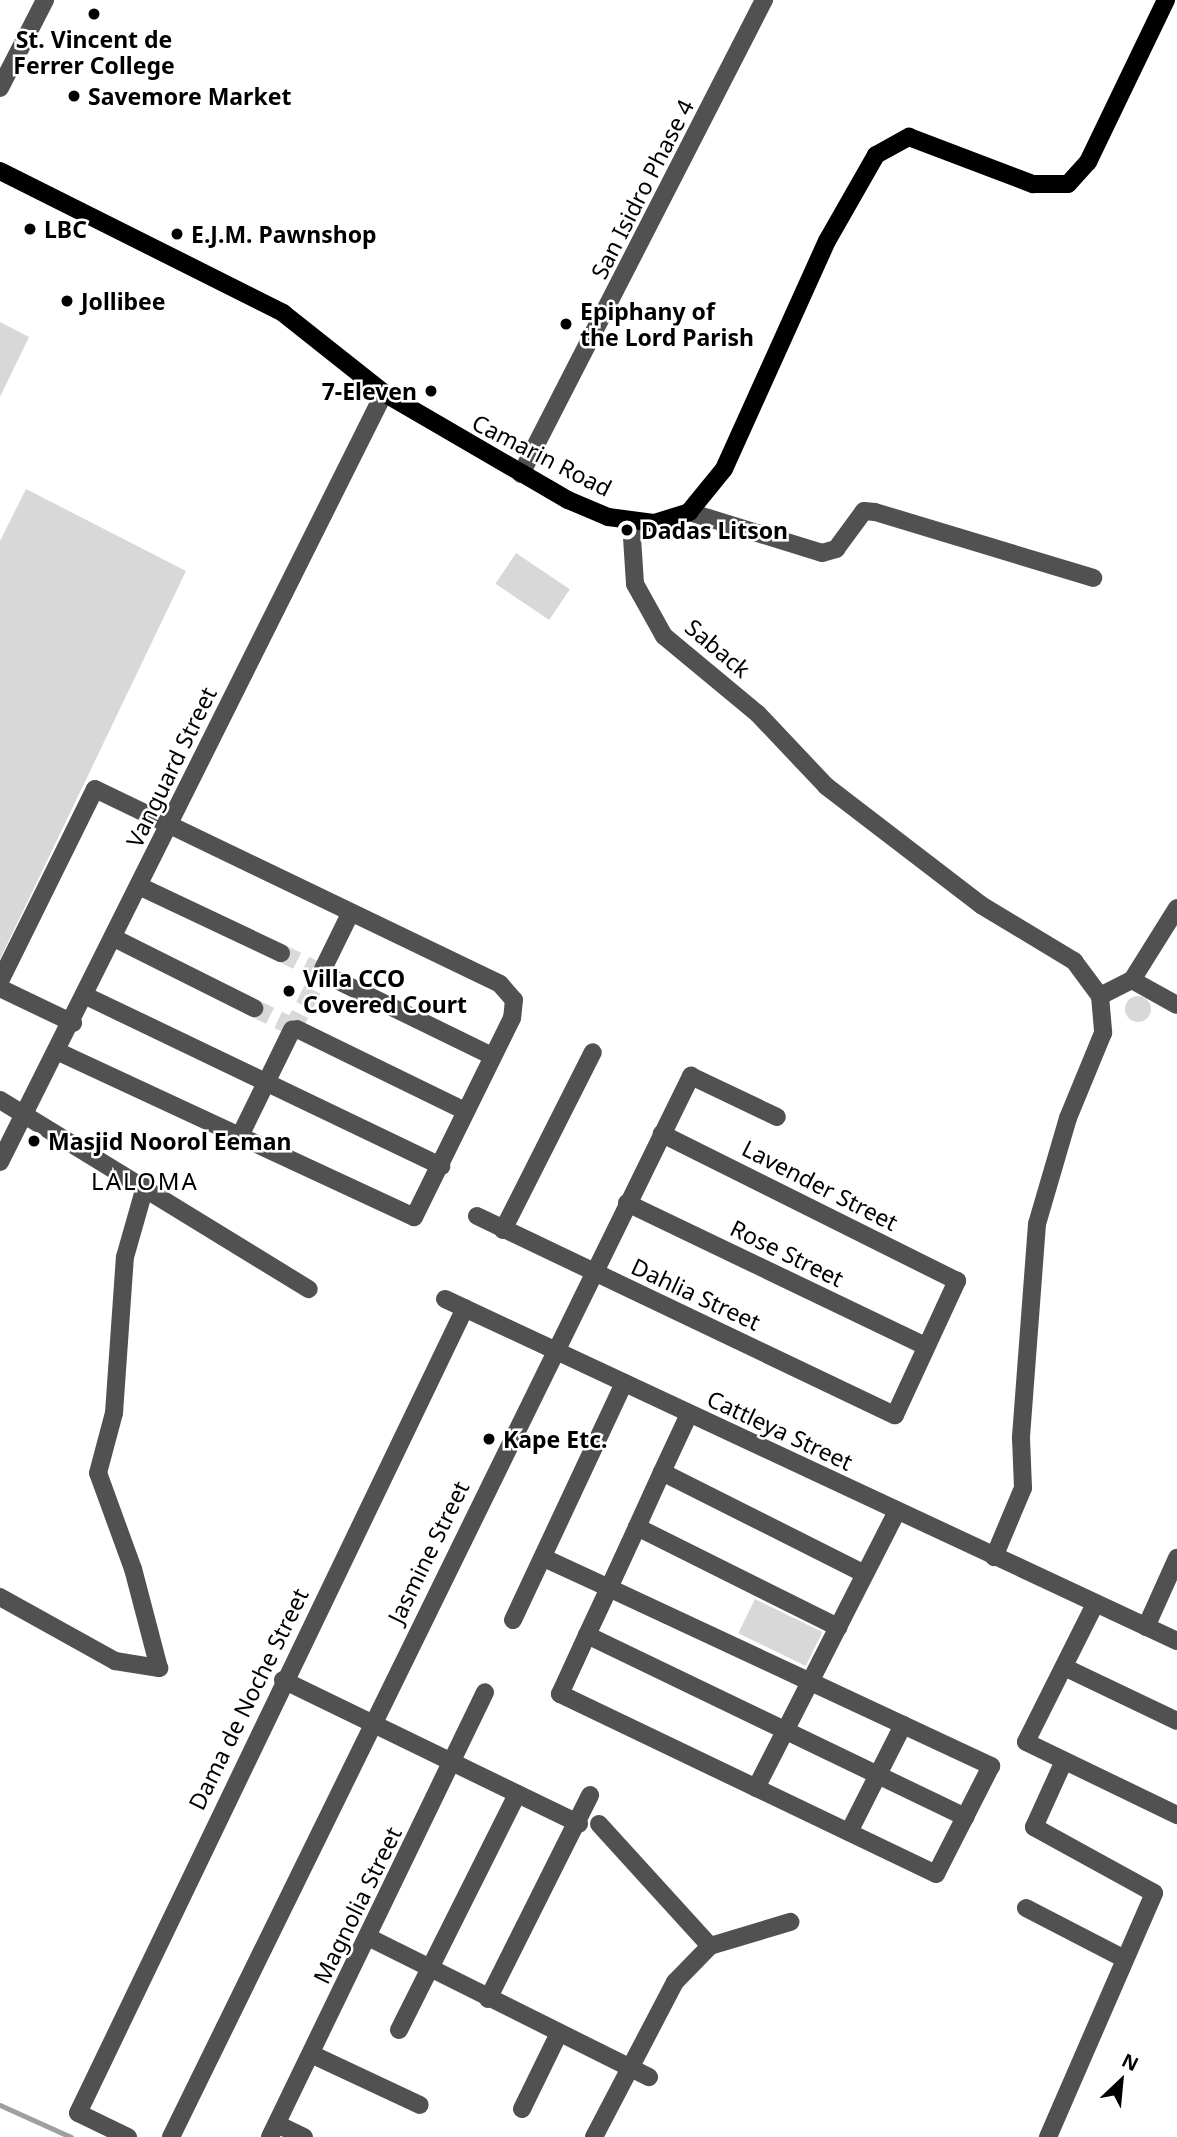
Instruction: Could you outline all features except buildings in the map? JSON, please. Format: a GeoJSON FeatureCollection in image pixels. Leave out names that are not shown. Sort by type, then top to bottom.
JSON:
{"type":"FeatureCollection","features":[{"type":"Feature","properties":{"kind":"main road"},"geometry":{"type":"LineString","coordinates":[[688,512],[724,470],[827,241],[876,155],[909,137],[1033,184],[1068,184],[1088,162],[1166,0]]}},
{"type":"Feature","properties":{"kind":"main road","name":"Camarin Road"},"geometry":{"type":"LineString","coordinates":[[0,171],[283,313],[384,393],[521,474],[588,509],[631,522],[672,520],[688,512]]}},
{"type":"Feature","properties":{"kind":"street"},"geometry":{"type":"LineString","coordinates":[[0,88],[44,0]]}},
{"type":"Feature","properties":{"kind":"street","name":"San Isidro Phase 4"},"geometry":{"type":"LineString","coordinates":[[521,474],[764,0]]}},
{"type":"Feature","properties":{"kind":"street","name":"Vanguard Street"},"geometry":{"type":"LineString","coordinates":[[0,1162],[28,1114],[384,393]]}},
{"type":"Feature","properties":{"kind":"street"},"geometry":{"type":"LineString","coordinates":[[688,512],[822,553],[836,549],[864,511],[874,512],[1093,578]]}},
{"type":"Feature","properties":{"kind":"street","name":"Saback"},"geometry":{"type":"LineString","coordinates":[[631,522],[635,584],[664,636],[758,714],[826,786],[981,905],[1074,961],[1100,996]]}},
{"type":"Feature","properties":{"kind":"street"},"geometry":{"type":"LineString","coordinates":[[0,981],[93,789],[500,984],[514,1000],[512,1018],[465,1111],[419,1213],[407,1218],[58,1052]]}},
{"type":"Feature","properties":{"kind":"street"},"geometry":{"type":"LineString","coordinates":[[139,886],[281,953]]}},
{"type":"Feature","properties":{"kind":"street"},"geometry":{"type":"LineString","coordinates":[[994,1557],[1023,1488],[1021,1438],[1038,1224],[1068,1118],[1103,1033],[1100,996],[1132,980],[1177,908]]}},
{"type":"Feature","properties":{"kind":"street"},"geometry":{"type":"LineString","coordinates":[[350,914],[323,972],[492,1056]]}},
{"type":"Feature","properties":{"kind":"street"},"geometry":{"type":"LineString","coordinates":[[114,938],[254,1008]]}},
{"type":"Feature","properties":{"kind":"street"},"geometry":{"type":"LineString","coordinates":[[1132,980],[1177,1005]]}},
{"type":"Feature","properties":{"kind":"street"},"geometry":{"type":"LineString","coordinates":[[0,988],[73,1023]]}},
{"type":"Feature","properties":{"kind":"street"},"geometry":{"type":"LineString","coordinates":[[86,996],[441,1166]]}},
{"type":"Feature","properties":{"kind":"street"},"geometry":{"type":"LineString","coordinates":[[239,1140],[295,1030],[465,1111]]}},
{"type":"Feature","properties":{"kind":"street"},"geometry":{"type":"LineString","coordinates":[[503,1230],[593,1052]]}},
{"type":"Feature","properties":{"kind":"street","name":"Jasmine Street"},"geometry":{"type":"LineString","coordinates":[[171,2137],[371,1722],[691,1076],[777,1117]]}},
{"type":"Feature","properties":{"kind":"street"},"geometry":{"type":"LineString","coordinates":[[0,1100],[28,1114],[309,1289]]}},
{"type":"Feature","properties":{"kind":"street","name":"Lavender Street"},"geometry":{"type":"LineString","coordinates":[[662,1133],[957,1280],[926,1346]]}},
{"type":"Feature","properties":{"kind":"street"},"geometry":{"type":"LineString","coordinates":[[0,1597],[115,1661],[159,1668],[133,1569],[98,1473],[114,1413],[125,1257],[145,1187]]}},
{"type":"Feature","properties":{"kind":"street","name":"Rose Street"},"geometry":{"type":"LineString","coordinates":[[627,1203],[926,1346]]}},
{"type":"Feature","properties":{"kind":"street","name":"Dahlia Street"},"geometry":{"type":"LineString","coordinates":[[477,1216],[895,1415],[926,1346]]}},
{"type":"Feature","properties":{"kind":"street","name":"Cattleya Street"},"geometry":{"type":"LineString","coordinates":[[445,1299],[1177,1642]]}},
{"type":"Feature","properties":{"kind":"street","name":"Dama de Noche Street"},"geometry":{"type":"LineString","coordinates":[[128,2137],[78,2113],[465,1308]]}},
{"type":"Feature","properties":{"kind":"street"},"geometry":{"type":"LineString","coordinates":[[513,1620],[624,1383]]}},
{"type":"Feature","properties":{"kind":"street"},"geometry":{"type":"LineString","coordinates":[[544,1558],[608,1588],[811,1682],[990,1766],[936,1874],[560,1694],[608,1588],[689,1414]]}},
{"type":"Feature","properties":{"kind":"street"},"geometry":{"type":"LineString","coordinates":[[662,1472],[865,1574]]}},
{"type":"Feature","properties":{"kind":"street"},"geometry":{"type":"LineString","coordinates":[[756,1788],[897,1511]]}},
{"type":"Feature","properties":{"kind":"street"},"geometry":{"type":"LineString","coordinates":[[637,1527],[838,1627]]}},
{"type":"Feature","properties":{"kind":"street"},"geometry":{"type":"LineString","coordinates":[[1146,1628],[1177,1558]]}},
{"type":"Feature","properties":{"kind":"street"},"geometry":{"type":"LineString","coordinates":[[1095,1604],[1026,1742],[1177,1815]]}},
{"type":"Feature","properties":{"kind":"street"},"geometry":{"type":"LineString","coordinates":[[587,1635],[965,1817]]}},
{"type":"Feature","properties":{"kind":"street"},"geometry":{"type":"LineString","coordinates":[[1064,1667],[1177,1721]]}},
{"type":"Feature","properties":{"kind":"street"},"geometry":{"type":"LineString","coordinates":[[284,1680],[579,1824]]}},
{"type":"Feature","properties":{"kind":"street","name":"Magnolia Street"},"geometry":{"type":"LineString","coordinates":[[274,2130],[454,1762],[485,1692]]}},
{"type":"Feature","properties":{"kind":"street"},"geometry":{"type":"LineString","coordinates":[[849,1832],[903,1725]]}},
{"type":"Feature","properties":{"kind":"street"},"geometry":{"type":"LineString","coordinates":[[1048,2137],[1154,1894],[1034,1827],[1064,1761]]}},
{"type":"Feature","properties":{"kind":"street"},"geometry":{"type":"LineString","coordinates":[[399,2030],[426,1967],[517,1794]]}},
{"type":"Feature","properties":{"kind":"street"},"geometry":{"type":"LineString","coordinates":[[488,1999],[579,1824],[590,1796]]}},
{"type":"Feature","properties":{"kind":"street"},"geometry":{"type":"LineString","coordinates":[[599,1824],[710,1946]]}},
{"type":"Feature","properties":{"kind":"street"},"geometry":{"type":"LineString","coordinates":[[1026,1908],[1125,1959]]}},
{"type":"Feature","properties":{"kind":"street"},"geometry":{"type":"LineString","coordinates":[[594,2137],[675,1982],[710,1946],[790,1922]]}},
{"type":"Feature","properties":{"kind":"street"},"geometry":{"type":"LineString","coordinates":[[369,1937],[488,1999],[649,2077]]}},
{"type":"Feature","properties":{"kind":"street"},"geometry":{"type":"LineString","coordinates":[[522,2109],[559,2033]]}},
{"type":"Feature","properties":{"kind":"street"},"geometry":{"type":"LineString","coordinates":[[311,2054],[420,2105]]}},
{"type":"Feature","properties":{"kind":"street"},"geometry":{"type":"LineString","coordinates":[[274,2130],[304,2137]]}},
{"type":"Feature","properties":{"kind":"shaded area"},"geometry":{"type":"Polygon","coordinates":[[[0,322],[29,337],[0,397],[0,322]]]}},
{"type":"Feature","properties":{"kind":"shaded area"},"geometry":{"type":"Polygon","coordinates":[[[26,489],[186,571],[0,959],[0,541],[26,489]]]}},
{"type":"Feature","properties":{"kind":"shaded area"},"geometry":{"type":"Polygon","coordinates":[[[516,553],[570,589],[549,620],[495,584],[516,553]]]}},
{"type":"Feature","properties":{"kind":"shaded area"},"geometry":{"type":"Polygon","coordinates":[[[1138,996],[1147,1000],[1151,1009],[1147,1018],[1138,1022],[1129,1018],[1125,1009],[1129,1000],[1138,996]]]}},
{"type":"Feature","properties":{"kind":"shaded area"},"geometry":{"type":"Polygon","coordinates":[[[755,1599],[822,1632],[806,1666],[738,1633],[755,1599]]]}},
{"type":"Feature","properties":{"kind":"waterway"},"geometry":{"type":"LineString","coordinates":[[0,2105],[71,2137]]}},
{"type":"Feature","properties":{"kind":"tunnel"},"geometry":{"type":"LineString","coordinates":[[281,953],[324,974]]}},
{"type":"Feature","properties":{"kind":"tunnel"},"geometry":{"type":"LineString","coordinates":[[292,1030],[323,969]]}},
{"type":"Feature","properties":{"kind":"tunnel"},"geometry":{"type":"LineString","coordinates":[[254,1008],[297,1029]]}},
{"type":"Feature","properties":{"kind":"place","name":"St. Vincent de Ferrer College"},"geometry":{"type":"Point","coordinates":[94,14]}},
{"type":"Feature","properties":{"kind":"place","name":"Savemore Market"},"geometry":{"type":"Point","coordinates":[74,96]}},
{"type":"Feature","properties":{"kind":"place","name":"LBC"},"geometry":{"type":"Point","coordinates":[30,229]}},
{"type":"Feature","properties":{"kind":"place","name":"E.J.M. Pawnshop"},"geometry":{"type":"Point","coordinates":[177,234]}},
{"type":"Feature","properties":{"kind":"place","name":"Jollibee"},"geometry":{"type":"Point","coordinates":[67,301]}},
{"type":"Feature","properties":{"kind":"place","name":"Epiphany of the Lord Parish"},"geometry":{"type":"Point","coordinates":[566,324]}},
{"type":"Feature","properties":{"kind":"place","name":"7-Eleven"},"geometry":{"type":"Point","coordinates":[431,391]}},
{"type":"Feature","properties":{"kind":"place","name":"Dadas Litson"},"geometry":{"type":"Point","coordinates":[627,530]}},
{"type":"Feature","properties":{"kind":"place","name":"Villa CCO Covered Court"},"geometry":{"type":"Point","coordinates":[289,991]}},
{"type":"Feature","properties":{"kind":"place","name":"Masjid Noorol Eeman"},"geometry":{"type":"Point","coordinates":[34,1141]}},
{"type":"Feature","properties":{"kind":"place","name":"Kape Etc."},"geometry":{"type":"Point","coordinates":[489,1439]}},
{"type":"Feature","properties":{"kind":"district","name":"LALOMA"},"geometry":{"type":"Point","coordinates":[145,1181]}}]}
